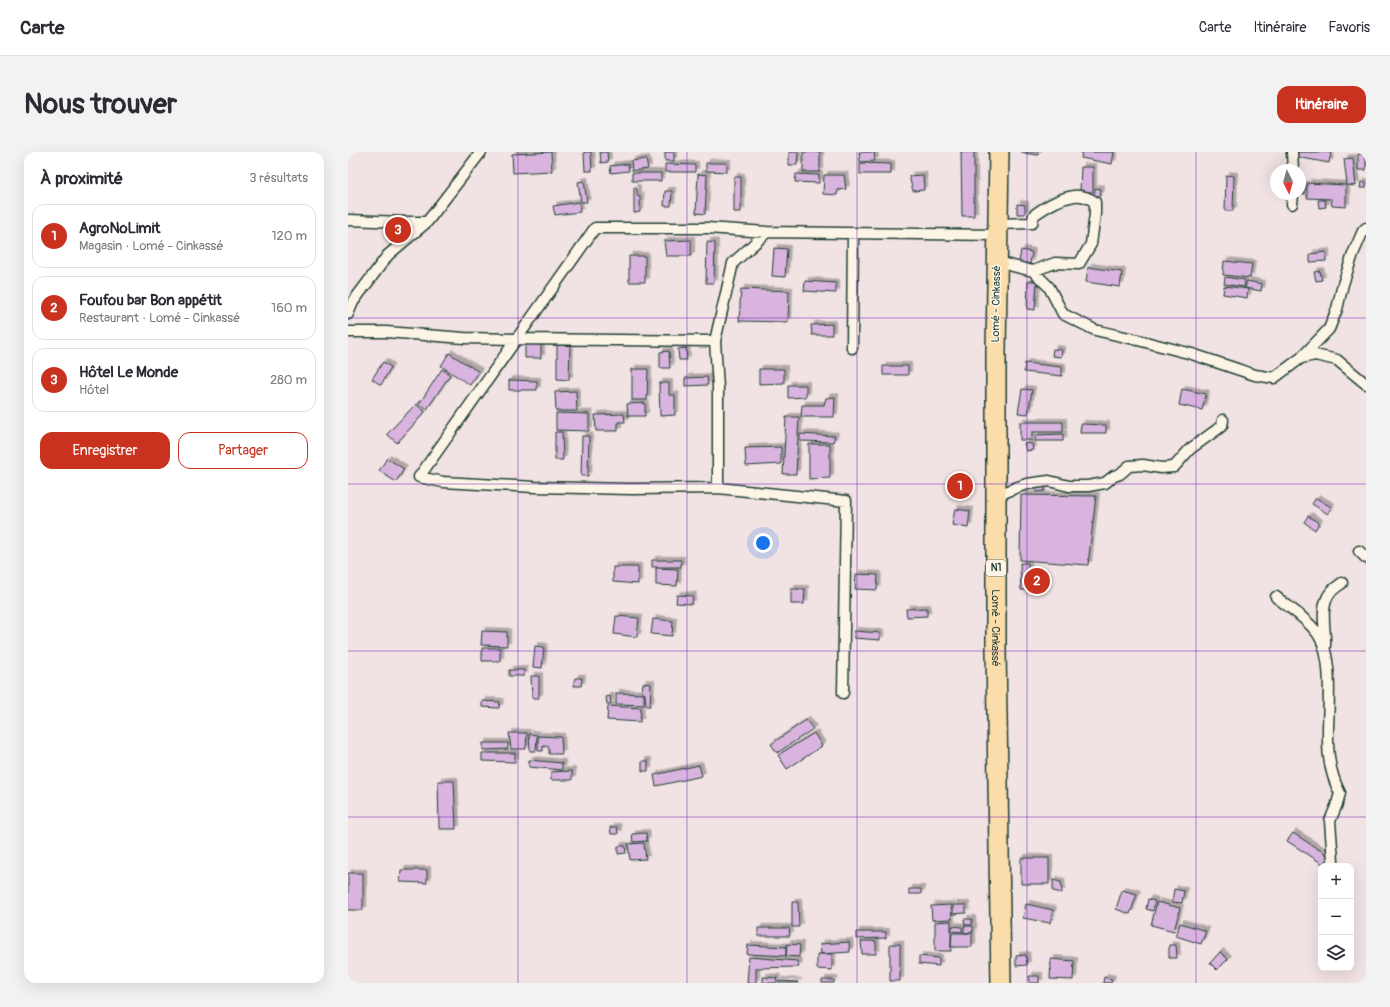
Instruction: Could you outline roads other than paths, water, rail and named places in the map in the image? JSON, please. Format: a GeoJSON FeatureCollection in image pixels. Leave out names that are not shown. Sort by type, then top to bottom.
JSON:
{"type":"FeatureCollection","features":[{"type":"Feature","properties":{"kind":"highway","name":"Lomé - Cinkassé"},"geometry":{"type":"LineString","coordinates":[[999,152],[997,262],[996,642],[1001,983]]}},
{"type":"Feature","properties":{"kind":"street"},"geometry":{"type":"LineString","coordinates":[[348,314],[353,302],[388,254],[427,222],[481,152]]}},
{"type":"Feature","properties":{"kind":"street"},"geometry":{"type":"LineString","coordinates":[[1292,152],[1293,164]]}},
{"type":"Feature","properties":{"kind":"street"},"geometry":{"type":"LineString","coordinates":[[842,693],[846,501],[718,488],[632,489],[535,487],[443,482],[419,477],[595,228],[707,228],[767,232],[854,233],[998,230],[1032,223],[1034,215],[1041,210],[1075,196],[1088,197],[1095,202],[1091,244],[1079,264],[1055,263],[1033,271]]}},
{"type":"Feature","properties":{"kind":"street"},"geometry":{"type":"LineString","coordinates":[[348,220],[427,222]]}},
{"type":"Feature","properties":{"kind":"street"},"geometry":{"type":"LineString","coordinates":[[997,262],[1033,271],[1049,287],[1063,314],[1095,330],[1192,354],[1255,375],[1274,378],[1301,358],[1329,329],[1337,309],[1343,284],[1353,254],[1363,231],[1366,228]]}},
{"type":"Feature","properties":{"kind":"street"},"geometry":{"type":"LineString","coordinates":[[718,488],[718,388],[716,341],[733,263],[767,232]]}},
{"type":"Feature","properties":{"kind":"street"},"geometry":{"type":"LineString","coordinates":[[852,348],[854,233]]}},
{"type":"Feature","properties":{"kind":"street"},"geometry":{"type":"LineString","coordinates":[[348,332],[386,332],[464,338],[716,341]]}},
{"type":"Feature","properties":{"kind":"street"},"geometry":{"type":"LineString","coordinates":[[1301,358],[1315,355],[1337,360],[1366,384]]}},
{"type":"Feature","properties":{"kind":"street"},"geometry":{"type":"LineString","coordinates":[[996,497],[1028,484],[1049,481],[1069,486],[1088,486],[1104,483],[1120,474],[1129,466],[1143,465],[1161,468],[1174,467],[1190,449],[1222,426],[1223,420]]}},
{"type":"Feature","properties":{"kind":"street"},"geometry":{"type":"LineString","coordinates":[[1325,654],[1326,638],[1323,621],[1324,606],[1329,594],[1342,583]]}},
{"type":"Feature","properties":{"kind":"street"},"geometry":{"type":"LineString","coordinates":[[1276,597],[1315,629],[1322,640],[1329,682],[1328,740],[1330,765],[1333,780],[1340,793],[1330,821],[1333,861]]}},
{"type":"Feature","properties":{"kind":"place","name":"Hôtel Le Monde"},"geometry":{"type":"Point","coordinates":[398,230]}},
{"type":"Feature","properties":{"kind":"place","name":"AgroNoLimit"},"geometry":{"type":"Point","coordinates":[960,486]}},
{"type":"Feature","properties":{"kind":"place","name":"Foufou bar Bon appétit"},"geometry":{"type":"Point","coordinates":[1037,581]}}]}
